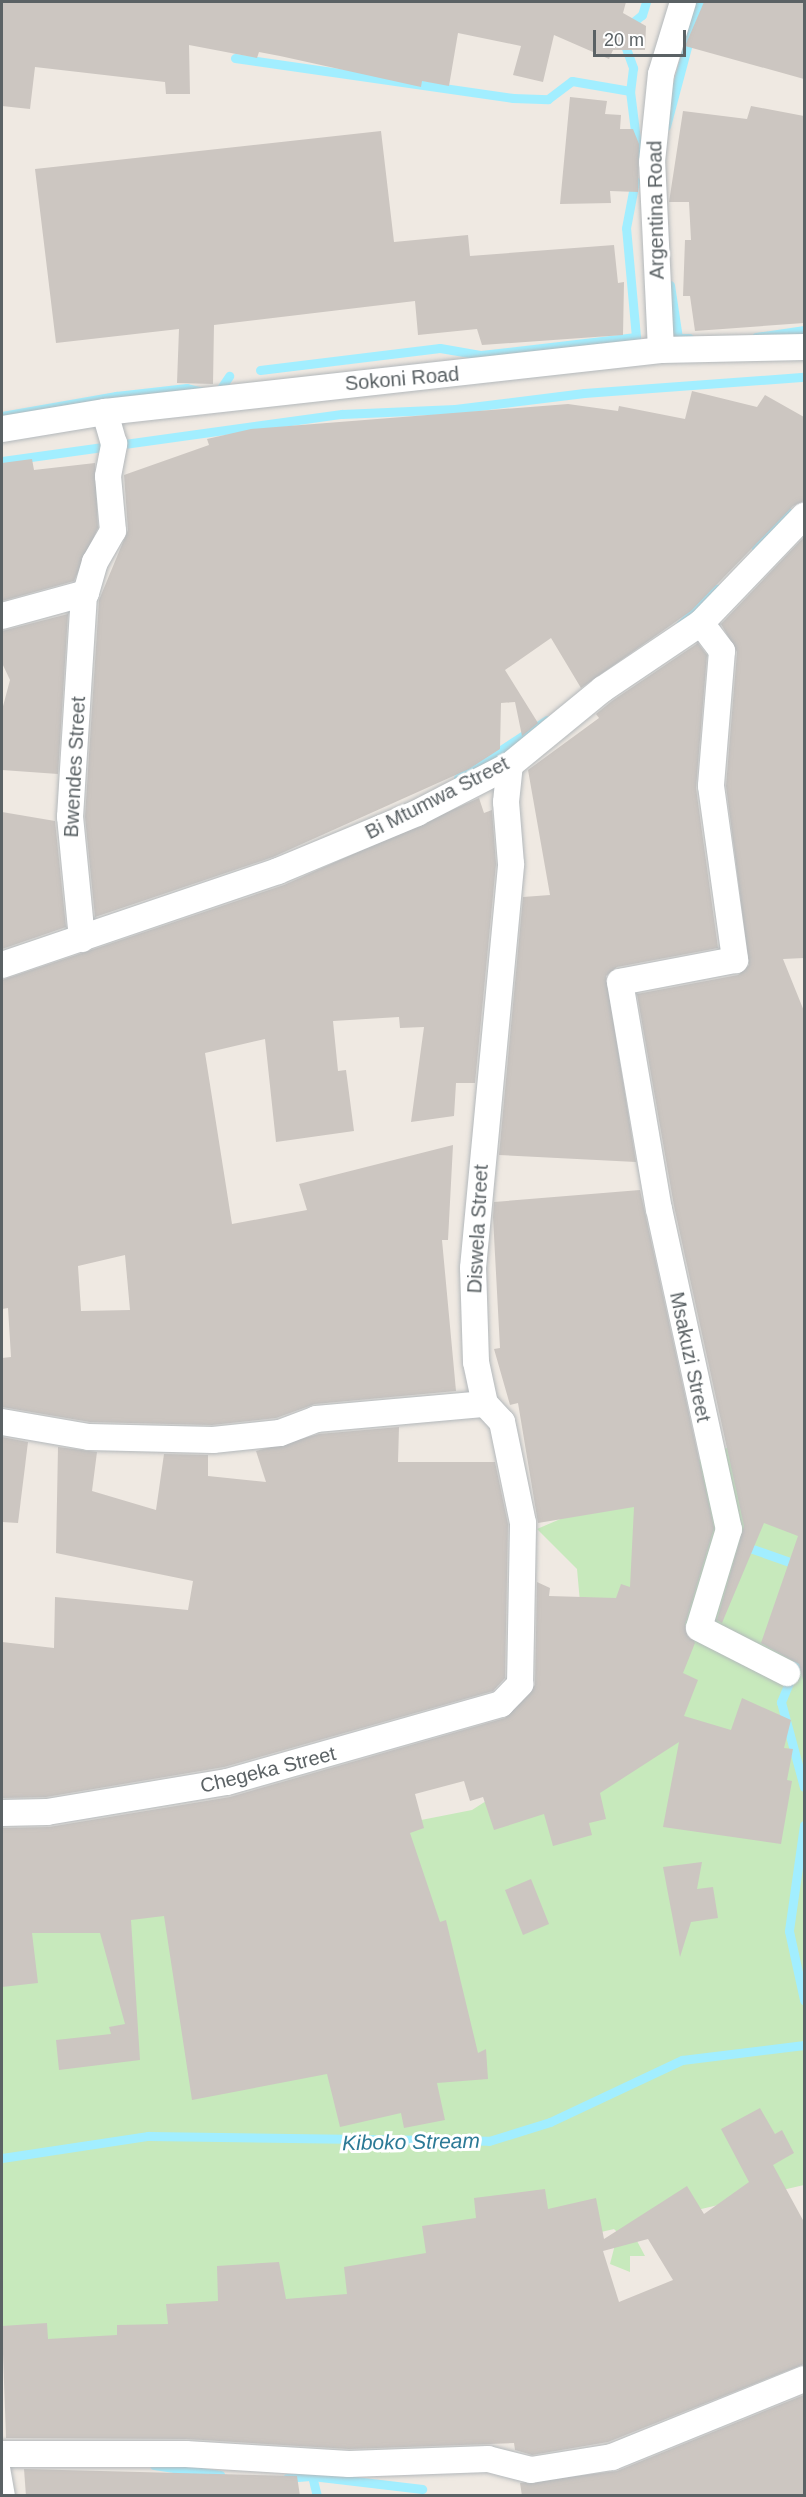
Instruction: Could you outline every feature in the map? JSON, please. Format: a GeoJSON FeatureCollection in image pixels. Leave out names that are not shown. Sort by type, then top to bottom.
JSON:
{"type":"FeatureCollection","features":[{"type":"Feature","properties":{"kind":"street","name":"Argentina Road"},"geometry":{"type":"LineString","coordinates":[[661,350],[652,162],[661,74],[683,2]]}},
{"type":"Feature","properties":{"kind":"street","name":"Sokoni Road"},"geometry":{"type":"LineString","coordinates":[[2,429],[105,412],[661,350],[804,347]]}},
{"type":"Feature","properties":{"kind":"street"},"geometry":{"type":"LineString","coordinates":[[2,616],[84,595],[112,531],[108,476],[114,444],[105,412]]}},
{"type":"Feature","properties":{"kind":"street","name":"Bi Mtumwa Street"},"geometry":{"type":"LineString","coordinates":[[2,966],[364,836],[510,765],[603,689],[701,623],[804,516]]}},
{"type":"Feature","properties":{"kind":"street","name":"Bwendes Street"},"geometry":{"type":"LineString","coordinates":[[82,939],[70,831],[84,595]]}},
{"type":"Feature","properties":{"kind":"street","name":"Msakuzi Street"},"geometry":{"type":"LineString","coordinates":[[701,623],[722,651],[711,786],[735,960],[620,982],[659,1209],[729,1529],[699,1628],[787,1673]]}},
{"type":"Feature","properties":{"kind":"street","name":"Diswela Street"},"geometry":{"type":"LineString","coordinates":[[510,765],[506,802],[511,864],[472,1268],[476,1362],[485,1404],[502,1422],[523,1523],[520,1684]]}},
{"type":"Feature","properties":{"kind":"street"},"geometry":{"type":"LineString","coordinates":[[2,1422],[89,1437],[213,1440],[280,1433],[316,1419],[485,1404]]}},
{"type":"Feature","properties":{"kind":"street","name":"Chegeka Street"},"geometry":{"type":"LineString","coordinates":[[2,1813],[47,1812],[238,1779],[501,1704],[520,1684]]}},
{"type":"Feature","properties":{"kind":"street"},"geometry":{"type":"LineString","coordinates":[[2,2454],[67,2452],[349,2464],[488,2459],[531,2470],[612,2457],[804,2379]]}},
{"type":"Feature","properties":{"kind":"lane"},"geometry":{"type":"LineString","coordinates":[[2,2462],[8,2496]]}},
{"type":"Feature","properties":{"kind":"green space"},"geometry":{"type":"Polygon","coordinates":[[[804,1415],[804,2185],[629,2226],[645,2256],[630,2256],[630,2272],[610,2264],[618,2233],[614,2229],[541,2246],[273,2363],[2,2344],[2,1888],[182,1884],[355,1833],[472,1810],[549,1761],[587,1680],[577,1569],[537,1529],[804,1415]]]}},
{"type":"Feature","properties":{"kind":"building"},"geometry":{"type":"Polygon","coordinates":[[[626,2],[623,13],[646,26],[645,50],[613,50],[609,59],[554,35],[543,82],[513,75],[521,46],[458,33],[449,86],[422,81],[421,87],[259,52],[257,58],[189,45],[190,94],[166,94],[165,82],[35,67],[30,109],[2,106],[2,3],[626,2]]]}},
{"type":"Feature","properties":{"kind":"building"},"geometry":{"type":"Polygon","coordinates":[[[704,2],[804,2],[804,79],[685,46],[704,2]]]}},
{"type":"Feature","properties":{"kind":"building"},"geometry":{"type":"Polygon","coordinates":[[[570,97],[607,101],[605,114],[621,115],[620,129],[633,129],[639,144],[638,192],[610,191],[611,203],[560,204],[570,97]]]}},
{"type":"Feature","properties":{"kind":"building"},"geometry":{"type":"Polygon","coordinates":[[[751,106],[804,116],[804,323],[695,331],[690,296],[683,296],[685,240],[691,240],[689,202],[669,202],[683,111],[747,119],[751,106]]]}},
{"type":"Feature","properties":{"kind":"building"},"geometry":{"type":"Polygon","coordinates":[[[381,131],[394,242],[468,235],[470,256],[614,245],[618,283],[624,282],[623,335],[482,345],[477,329],[418,335],[415,301],[214,325],[213,384],[177,383],[179,329],[56,343],[35,169],[381,131]]]}},
{"type":"Feature","properties":{"kind":"building"},"geometry":{"type":"Polygon","coordinates":[[[692,391],[757,407],[765,395],[804,417],[804,501],[793,506],[691,611],[581,688],[551,638],[505,670],[538,723],[522,736],[515,702],[501,703],[500,749],[469,769],[273,857],[95,917],[85,817],[99,600],[128,530],[124,475],[209,445],[207,439],[251,429],[568,404],[618,411],[619,406],[685,419],[692,391]]]}},
{"type":"Feature","properties":{"kind":"building"},"geometry":{"type":"Polygon","coordinates":[[[32,459],[34,470],[95,463],[98,528],[74,581],[2,601],[2,463],[32,459]]]}},
{"type":"Feature","properties":{"kind":"building"},"geometry":{"type":"Polygon","coordinates":[[[804,537],[804,958],[783,959],[804,1011],[804,1684],[799,1664],[761,1643],[798,1536],[764,1523],[722,1623],[717,1620],[744,1526],[674,1206],[637,994],[738,975],[749,965],[726,786],[737,652],[721,624],[804,537]]]}},
{"type":"Feature","properties":{"kind":"building"},"geometry":{"type":"Polygon","coordinates":[[[68,614],[58,774],[2,770],[2,710],[10,680],[2,663],[2,631],[68,614]]]}},
{"type":"Feature","properties":{"kind":"building"},"geometry":{"type":"Polygon","coordinates":[[[698,643],[707,655],[696,788],[718,948],[617,967],[606,976],[636,1162],[499,1155],[523,897],[550,895],[528,770],[599,718],[596,714],[612,701],[698,643]]]}},
{"type":"Feature","properties":{"kind":"building"},"geometry":{"type":"Polygon","coordinates":[[[479,798],[484,813],[492,810],[496,864],[475,1083],[456,1083],[454,1116],[411,1122],[424,1027],[400,1028],[399,1017],[333,1021],[338,1071],[346,1070],[354,1131],[276,1142],[265,1039],[205,1053],[232,1224],[307,1210],[299,1184],[453,1145],[448,1240],[442,1240],[456,1391],[315,1404],[276,1418],[212,1425],[90,1422],[2,1407],[2,1358],[11,1357],[8,1308],[2,1309],[2,980],[284,885],[479,798]],[[125,1255],[78,1266],[81,1311],[130,1310],[125,1255]]]}},
{"type":"Feature","properties":{"kind":"building"},"geometry":{"type":"Polygon","coordinates":[[[2,812],[55,821],[66,927],[2,949],[2,812]]]}},
{"type":"Feature","properties":{"kind":"building"},"geometry":{"type":"Polygon","coordinates":[[[640,1190],[714,1528],[685,1624],[695,1643],[683,1673],[698,1680],[684,1716],[731,1730],[742,1698],[791,1720],[784,1748],[793,1749],[787,1780],[792,1781],[781,1844],[663,1827],[679,1742],[600,1793],[606,1819],[589,1823],[592,1835],[553,1846],[544,1814],[494,1830],[483,1797],[470,1801],[464,1781],[415,1794],[424,1828],[410,1833],[440,1922],[446,1920],[478,2053],[486,2049],[488,2079],[437,2083],[445,2120],[404,2128],[401,2113],[340,2127],[327,2074],[192,2100],[164,1916],[131,1920],[140,2060],[59,2070],[56,2040],[111,2034],[109,2027],[125,2024],[100,1933],[32,1933],[38,1983],[2,1987],[2,1828],[49,1827],[230,1797],[505,1718],[535,1685],[537,1582],[550,1588],[549,1596],[616,1598],[621,1584],[630,1587],[634,1507],[538,1523],[518,1403],[510,1405],[494,1349],[500,1348],[493,1217],[494,1202],[640,1190]]]}},
{"type":"Feature","properties":{"kind":"building"},"geometry":{"type":"Polygon","coordinates":[[[399,1427],[398,1462],[495,1462],[508,1524],[505,1678],[493,1691],[224,1767],[46,1797],[2,1798],[2,1642],[54,1648],[55,1597],[188,1610],[193,1581],[56,1553],[58,1447],[97,1452],[92,1491],[156,1510],[164,1454],[208,1455],[208,1476],[266,1482],[256,1451],[319,1434],[399,1427]]]}},
{"type":"Feature","properties":{"kind":"building"},"geometry":{"type":"Polygon","coordinates":[[[2,1437],[28,1442],[18,1523],[2,1522],[2,1437]]]}},
{"type":"Feature","properties":{"kind":"building"},"geometry":{"type":"Polygon","coordinates":[[[702,1862],[697,1889],[713,1887],[718,1918],[691,1922],[680,1957],[663,1867],[702,1862]]]}},
{"type":"Feature","properties":{"kind":"building"},"geometry":{"type":"Polygon","coordinates":[[[531,1879],[549,1924],[523,1935],[505,1890],[531,1879]]]}},
{"type":"Feature","properties":{"kind":"building"},"geometry":{"type":"Polygon","coordinates":[[[760,2108],[775,2134],[782,2130],[794,2153],[773,2165],[804,2222],[804,2364],[608,2442],[532,2455],[515,2450],[514,2443],[349,2449],[186,2439],[6,2438],[2,2326],[47,2323],[48,2339],[117,2335],[117,2325],[168,2324],[166,2304],[218,2301],[217,2266],[279,2262],[286,2299],[347,2294],[344,2267],[426,2253],[422,2226],[476,2218],[474,2198],[545,2189],[548,2209],[596,2198],[604,2239],[687,2186],[704,2214],[749,2182],[721,2129],[760,2108]],[[648,2239],[603,2251],[619,2302],[673,2280],[648,2239]]]}},
{"type":"Feature","properties":{"kind":"building"},"geometry":{"type":"Polygon","coordinates":[[[804,2395],[804,2496],[522,2496],[520,2483],[617,2471],[804,2395]]]}},
{"type":"Feature","properties":{"kind":"building"},"geometry":{"type":"Polygon","coordinates":[[[24,2469],[297,2476],[300,2496],[26,2496],[24,2469]]]}},
{"type":"Feature","properties":{"kind":"waterway"},"geometry":{"type":"LineString","coordinates":[[627,27],[642,15],[646,2]]}},
{"type":"Feature","properties":{"kind":"waterway"},"geometry":{"type":"LineString","coordinates":[[666,126],[699,2]]}},
{"type":"Feature","properties":{"kind":"waterway"},"geometry":{"type":"LineString","coordinates":[[623,40],[633,68],[630,91],[638,155]]}},
{"type":"Feature","properties":{"kind":"waterway"},"geometry":{"type":"LineString","coordinates":[[235,58],[513,98],[548,99],[572,81],[630,91]]}},
{"type":"Feature","properties":{"kind":"waterway"},"geometry":{"type":"LineString","coordinates":[[260,370],[440,348],[481,355],[636,337],[626,228],[635,181]]}},
{"type":"Feature","properties":{"kind":"waterway"},"geometry":{"type":"LineString","coordinates":[[670,285],[678,338],[689,338]]}},
{"type":"Feature","properties":{"kind":"waterway"},"geometry":{"type":"LineString","coordinates":[[756,337],[804,330]]}},
{"type":"Feature","properties":{"kind":"waterway"},"geometry":{"type":"LineString","coordinates":[[217,394],[229,376]]}},
{"type":"Feature","properties":{"kind":"waterway"},"geometry":{"type":"LineString","coordinates":[[2,461],[342,414],[455,409],[584,393],[804,377]]}},
{"type":"Feature","properties":{"kind":"waterway"},"geometry":{"type":"LineString","coordinates":[[2,416],[116,396],[187,388],[203,392]]}},
{"type":"Feature","properties":{"kind":"waterway"},"geometry":{"type":"LineString","coordinates":[[756,548],[787,511]]}},
{"type":"Feature","properties":{"kind":"waterway"},"geometry":{"type":"LineString","coordinates":[[680,625],[717,589]]}},
{"type":"Feature","properties":{"kind":"waterway"},"geometry":{"type":"LineString","coordinates":[[458,778],[547,720]]}},
{"type":"Feature","properties":{"kind":"waterway"},"geometry":{"type":"LineString","coordinates":[[744,1546],[804,1567]]}},
{"type":"Feature","properties":{"kind":"waterway"},"geometry":{"type":"LineString","coordinates":[[804,1647],[781,1702],[804,1787]]}},
{"type":"Feature","properties":{"kind":"waterway"},"geometry":{"type":"LineString","coordinates":[[804,1825],[789,1931],[804,2000]]}},
{"type":"Feature","properties":{"kind":"waterway","name":"Kiboko Stream"},"geometry":{"type":"LineString","coordinates":[[2,2158],[148,2136],[489,2141],[550,2122],[682,2060],[804,2045]]}},
{"type":"Feature","properties":{"kind":"waterway"},"geometry":{"type":"LineString","coordinates":[[154,2465],[220,2475]]}},
{"type":"Feature","properties":{"kind":"waterway"},"geometry":{"type":"LineString","coordinates":[[312,2476],[317,2496]]}},
{"type":"Feature","properties":{"kind":"waterway"},"geometry":{"type":"LineString","coordinates":[[287,2478],[312,2476],[422,2489]]}}]}
